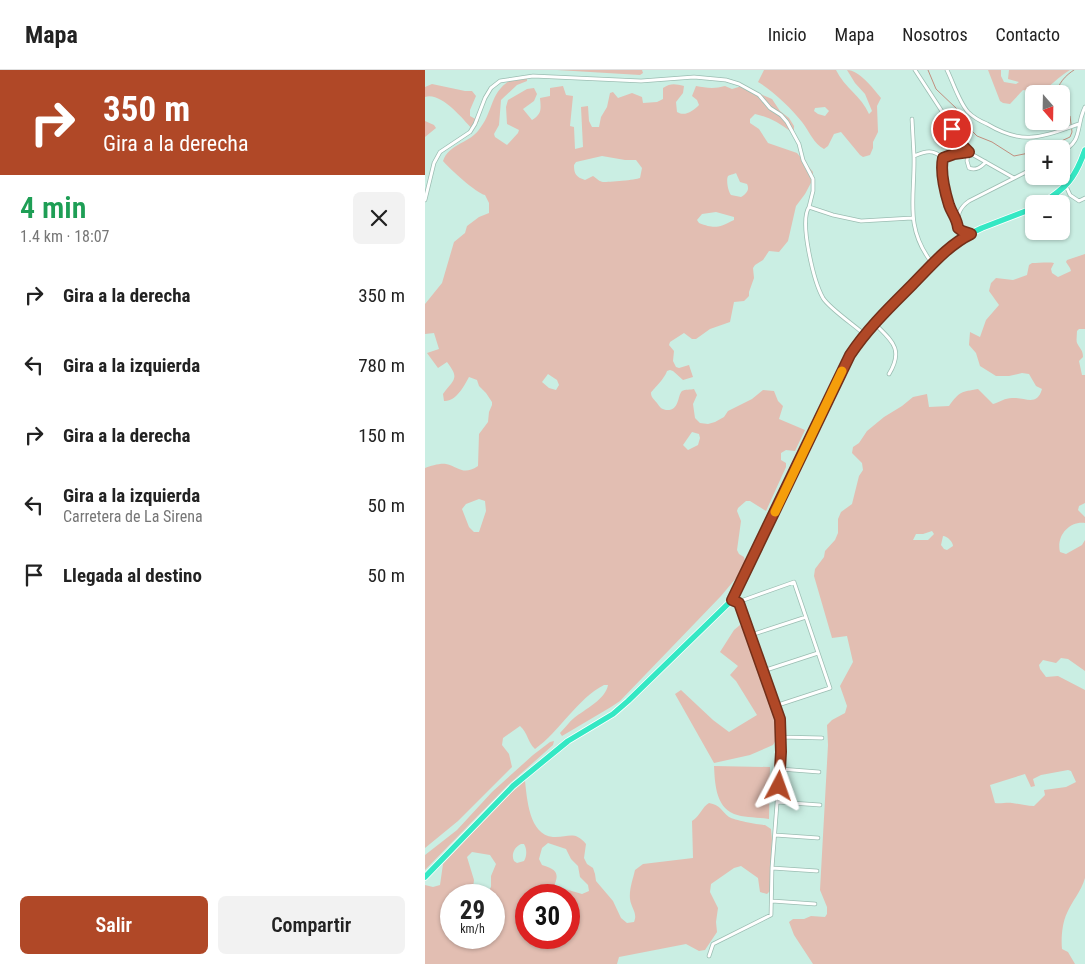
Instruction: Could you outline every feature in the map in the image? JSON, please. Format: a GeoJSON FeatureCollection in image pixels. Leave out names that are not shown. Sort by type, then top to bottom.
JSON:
{"type":"FeatureCollection","features":[{"type":"Feature","properties":{"kind":"highway"},"geometry":{"type":"LineString","coordinates":[[1055,195],[1075,175],[1085,150]]}},
{"type":"Feature","properties":{"kind":"highway"},"geometry":{"type":"LineString","coordinates":[[425,876],[513,786],[568,740],[613,714],[735,601],[850,355],[864,334],[932,264],[961,238],[1025,212]]}},
{"type":"Feature","properties":{"kind":"street"},"geometry":{"type":"LineString","coordinates":[[915,70],[945,116],[959,142],[969,152],[1014,178]]}},
{"type":"Feature","properties":{"kind":"street"},"geometry":{"type":"LineString","coordinates":[[947,70],[966,111],[972,116],[1013,136],[1033,138],[1077,125]]}},
{"type":"Feature","properties":{"kind":"street"},"geometry":{"type":"LineString","coordinates":[[425,200],[434,163],[440,152],[470,132],[485,98],[491,88],[500,81],[533,76],[641,81],[693,77],[726,80],[739,84],[759,95],[770,108],[781,115],[787,122],[799,144],[803,160],[813,179],[813,191],[809,207],[806,211],[805,233],[819,288],[823,299],[864,334]]}},
{"type":"Feature","properties":{"kind":"street"},"geometry":{"type":"LineString","coordinates":[[1070,148],[1075,142],[1077,125],[1085,107]]}},
{"type":"Feature","properties":{"kind":"street"},"geometry":{"type":"LineString","coordinates":[[912,119],[914,156],[912,218],[921,249],[932,264]]}},
{"type":"Feature","properties":{"kind":"street"},"geometry":{"type":"LineString","coordinates":[[914,156],[932,151],[943,158]]}},
{"type":"Feature","properties":{"kind":"street"},"geometry":{"type":"LineString","coordinates":[[943,158],[969,152]]}},
{"type":"Feature","properties":{"kind":"street"},"geometry":{"type":"LineString","coordinates":[[969,152],[967,161],[969,168],[978,168],[986,162]]}},
{"type":"Feature","properties":{"kind":"street"},"geometry":{"type":"LineString","coordinates":[[943,158],[942,165],[949,206],[957,219],[958,228],[971,234]]}},
{"type":"Feature","properties":{"kind":"street"},"geometry":{"type":"LineString","coordinates":[[957,219],[962,206],[969,201],[1025,172]]}},
{"type":"Feature","properties":{"kind":"street"},"geometry":{"type":"LineString","coordinates":[[1066,186],[1074,198],[1079,201],[1085,198]]}},
{"type":"Feature","properties":{"kind":"street"},"geometry":{"type":"LineString","coordinates":[[809,207],[861,221],[912,218]]}},
{"type":"Feature","properties":{"kind":"street"},"geometry":{"type":"LineString","coordinates":[[874,323],[895,345],[895,364],[889,374]]}},
{"type":"Feature","properties":{"kind":"street"},"geometry":{"type":"LineString","coordinates":[[735,601],[794,582],[830,688],[775,706]]}},
{"type":"Feature","properties":{"kind":"street"},"geometry":{"type":"LineString","coordinates":[[709,956],[713,944],[771,915],[772,868],[780,769],[780,719],[739,603],[735,601]]}},
{"type":"Feature","properties":{"kind":"street"},"geometry":{"type":"LineString","coordinates":[[751,635],[806,617]]}},
{"type":"Feature","properties":{"kind":"street"},"geometry":{"type":"LineString","coordinates":[[763,671],[818,653]]}},
{"type":"Feature","properties":{"kind":"street"},"geometry":{"type":"LineString","coordinates":[[781,736],[822,738]]}},
{"type":"Feature","properties":{"kind":"street"},"geometry":{"type":"LineString","coordinates":[[780,769],[819,772]]}},
{"type":"Feature","properties":{"kind":"street"},"geometry":{"type":"LineString","coordinates":[[777,802],[820,805]]}},
{"type":"Feature","properties":{"kind":"street"},"geometry":{"type":"LineString","coordinates":[[775,835],[818,838]]}},
{"type":"Feature","properties":{"kind":"street"},"geometry":{"type":"LineString","coordinates":[[772,868],[817,871]]}},
{"type":"Feature","properties":{"kind":"street"},"geometry":{"type":"LineString","coordinates":[[772,901],[815,904]]}},
{"type":"Feature","properties":{"kind":"shaded area"},"geometry":{"type":"Polygon","coordinates":[[[557,70],[642,70],[643,73],[640,75],[557,70]]]}},
{"type":"Feature","properties":{"kind":"shaded area"},"geometry":{"type":"Polygon","coordinates":[[[764,70],[836,70],[862,102],[869,114],[872,111],[865,94],[847,70],[856,73],[881,98],[877,106],[878,132],[870,155],[863,157],[860,155],[841,132],[834,134],[828,146],[824,149],[820,147],[793,111],[758,82],[764,70]],[[825,107],[815,108],[814,111],[825,116],[829,111],[825,107]]]}},
{"type":"Feature","properties":{"kind":"shaded area"},"geometry":{"type":"Polygon","coordinates":[[[988,70],[1001,70],[1004,82],[1016,84],[1019,82],[1008,79],[1009,70],[1070,70],[1051,85],[1025,85],[1025,90],[1023,90],[1010,104],[1000,101],[988,70]]]}},
{"type":"Feature","properties":{"kind":"shaded area"},"geometry":{"type":"Polygon","coordinates":[[[514,78],[527,78],[527,81],[517,85],[501,100],[499,125],[494,134],[495,137],[507,145],[519,130],[507,124],[506,107],[508,100],[527,89],[534,88],[537,94],[534,101],[523,109],[532,120],[538,116],[540,111],[540,98],[550,96],[550,88],[563,86],[566,95],[573,96],[570,126],[574,127],[575,149],[583,147],[581,107],[588,106],[589,121],[592,127],[599,127],[610,93],[613,92],[618,98],[632,93],[642,97],[643,103],[657,102],[663,99],[663,88],[668,85],[684,86],[683,93],[676,102],[677,112],[686,114],[699,105],[692,96],[696,86],[718,88],[725,86],[732,89],[742,86],[772,99],[780,111],[789,118],[794,126],[794,130],[790,131],[782,125],[760,115],[755,114],[750,119],[750,123],[759,129],[768,143],[797,153],[813,172],[813,179],[796,206],[788,241],[779,252],[769,251],[763,260],[755,265],[749,296],[744,301],[734,302],[730,322],[710,329],[696,339],[692,339],[684,333],[670,342],[669,345],[674,351],[673,361],[676,367],[689,365],[693,377],[683,380],[673,371],[667,371],[651,393],[652,398],[661,408],[671,410],[676,406],[682,391],[694,389],[697,395],[693,404],[695,418],[700,423],[708,424],[724,417],[728,411],[752,399],[763,390],[774,391],[778,401],[783,406],[779,419],[805,430],[795,451],[786,450],[781,453],[781,460],[786,463],[786,467],[766,511],[750,501],[746,501],[738,508],[737,511],[741,521],[737,550],[744,557],[745,561],[737,577],[721,596],[620,701],[611,707],[562,736],[560,733],[572,720],[603,695],[608,685],[604,685],[577,706],[552,734],[535,749],[520,726],[503,738],[502,745],[509,754],[512,767],[458,821],[425,848],[425,468],[444,464],[465,471],[478,466],[479,434],[488,422],[492,402],[479,386],[477,380],[469,377],[456,396],[448,401],[444,401],[443,394],[453,382],[454,376],[447,362],[438,368],[427,353],[439,349],[434,333],[425,334],[425,304],[442,283],[454,242],[465,233],[467,226],[479,217],[489,213],[489,203],[485,195],[457,175],[443,161],[449,151],[478,131],[500,89],[514,78]],[[602,156],[576,162],[574,168],[578,176],[585,180],[593,176],[603,182],[640,178],[642,168],[636,160],[602,156]],[[736,173],[729,176],[727,183],[731,195],[741,197],[744,195],[747,192],[747,184],[740,182],[736,173]],[[716,212],[702,214],[697,220],[704,225],[717,227],[734,220],[734,217],[716,212]],[[548,374],[542,382],[549,388],[556,390],[559,385],[557,380],[548,374]],[[692,432],[683,445],[688,450],[698,445],[699,434],[692,432]],[[479,499],[466,504],[462,509],[469,527],[474,532],[479,532],[486,511],[485,501],[479,499]]]}},
{"type":"Feature","properties":{"kind":"shaded area"},"geometry":{"type":"Polygon","coordinates":[[[432,84],[472,91],[476,96],[470,110],[470,116],[479,121],[472,129],[444,102],[431,96],[425,97],[425,87],[432,84]]]}},
{"type":"Feature","properties":{"kind":"shaded area"},"geometry":{"type":"Polygon","coordinates":[[[425,121],[436,128],[425,137],[425,121]]]}},
{"type":"Feature","properties":{"kind":"shaded area"},"geometry":{"type":"Polygon","coordinates":[[[1085,254],[1085,329],[1077,331],[1077,343],[1083,355],[1079,361],[1082,375],[1085,375],[1085,503],[1079,506],[1078,510],[1085,517],[1085,523],[1074,524],[1069,527],[1062,535],[1059,546],[1060,552],[1066,554],[1082,545],[1085,540],[1085,671],[1068,659],[1061,658],[1056,663],[1043,660],[1039,665],[1046,677],[1058,676],[1085,690],[1085,878],[1065,917],[1062,936],[1062,949],[1068,952],[1075,964],[813,964],[794,935],[789,922],[793,919],[804,919],[811,916],[825,917],[827,914],[827,907],[820,890],[828,745],[827,725],[845,713],[847,706],[840,686],[853,662],[847,636],[832,638],[814,576],[815,569],[824,557],[825,551],[835,540],[838,533],[838,519],[841,512],[852,504],[859,476],[863,470],[862,463],[852,453],[853,447],[859,443],[867,431],[913,397],[927,394],[929,407],[949,406],[961,393],[978,389],[993,404],[1009,398],[1030,400],[1037,398],[1042,389],[1036,386],[1029,374],[996,376],[980,366],[976,353],[969,345],[970,332],[980,337],[986,320],[999,305],[989,291],[991,283],[996,278],[1013,280],[1027,275],[1029,265],[1032,263],[1054,263],[1051,269],[1052,273],[1058,277],[1071,271],[1066,262],[1085,254]],[[932,531],[916,534],[913,540],[928,540],[934,534],[932,531]],[[943,536],[941,545],[947,550],[953,546],[943,536]],[[1068,770],[1041,775],[1033,779],[1035,786],[1031,787],[1025,774],[990,785],[995,803],[1034,806],[1045,795],[1044,790],[1066,787],[1076,782],[1071,771],[1068,770]]]}},
{"type":"Feature","properties":{"kind":"shaded area"},"geometry":{"type":"Polygon","coordinates":[[[740,625],[744,630],[777,721],[777,738],[773,745],[750,755],[714,763],[675,694],[681,690],[713,720],[729,732],[757,715],[736,681],[730,675],[738,666],[720,652],[734,630],[740,625]]]}},
{"type":"Feature","properties":{"kind":"shaded area"},"geometry":{"type":"Polygon","coordinates":[[[554,741],[553,745],[507,786],[425,870],[425,855],[457,830],[492,792],[533,755],[554,741]]]}},
{"type":"Feature","properties":{"kind":"shaded area"},"geometry":{"type":"Polygon","coordinates":[[[714,766],[770,767],[769,819],[742,816],[728,810],[717,793],[714,766]]]}},
{"type":"Feature","properties":{"kind":"shaded area"},"geometry":{"type":"Polygon","coordinates":[[[525,781],[528,806],[534,823],[539,830],[545,835],[553,837],[578,837],[586,844],[584,858],[587,864],[593,868],[596,881],[613,901],[621,918],[627,923],[634,922],[635,919],[630,895],[635,870],[643,864],[693,858],[692,821],[709,803],[718,807],[729,817],[765,825],[771,829],[772,840],[771,890],[767,894],[760,892],[758,878],[741,866],[734,868],[711,884],[710,892],[718,908],[717,932],[705,950],[699,951],[686,944],[619,957],[617,964],[425,964],[425,885],[433,887],[440,885],[440,949],[505,949],[505,884],[491,884],[491,876],[496,864],[490,855],[472,852],[467,857],[473,884],[440,884],[443,864],[505,798],[525,781]],[[524,844],[517,847],[513,854],[513,859],[517,863],[524,861],[526,857],[524,844]]]}},
{"type":"Feature","properties":{"kind":"waterway"},"geometry":{"type":"LineString","coordinates":[[928,70],[936,89],[957,109],[963,122],[977,136],[992,142],[1014,156],[1025,154]]}},
{"type":"Feature","properties":{"kind":"waterway"},"geometry":{"type":"LineString","coordinates":[[1060,85],[1068,74],[1074,70]]}},
{"type":"Feature","properties":{"kind":"waterway"},"geometry":{"type":"LineString","coordinates":[[1064,140],[1070,137],[1072,132],[1070,116]]}},
{"type":"Feature","properties":{"kind":"slow traffic"},"geometry":{"type":"LineString","coordinates":[[775,512],[842,371]]}},
{"type":"Feature","properties":{"kind":"route"},"geometry":{"type":"LineString","coordinates":[[779,786],[780,719],[739,603],[732,600],[850,355],[864,334],[932,264],[961,238],[971,234],[958,228],[957,219],[949,206],[945,187],[943,158],[969,152],[959,142],[952,129]]}}]}
